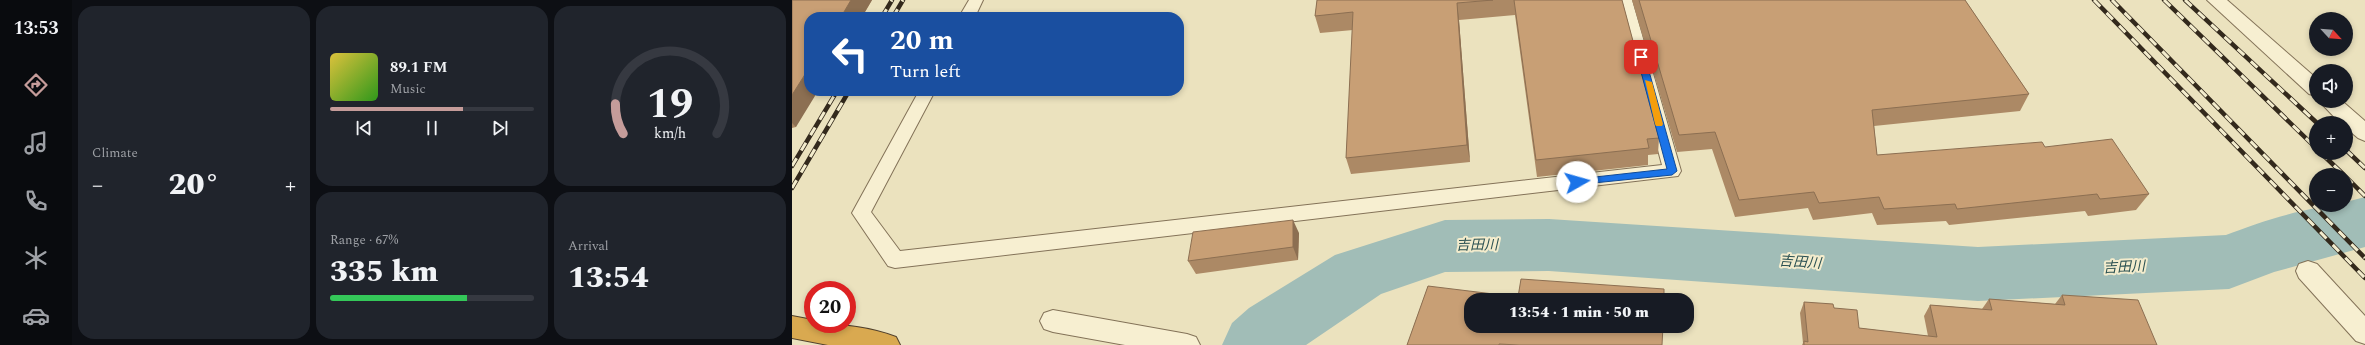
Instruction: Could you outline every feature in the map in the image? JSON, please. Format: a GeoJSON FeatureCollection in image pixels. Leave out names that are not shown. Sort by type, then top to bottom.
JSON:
{"type":"FeatureCollection","features":[{"type":"Feature","properties":{"kind":"highway"},"geometry":{"type":"LineString","coordinates":[[792,327],[887,345]]}},
{"type":"Feature","properties":{"kind":"street"},"geometry":{"type":"LineString","coordinates":[[2216,0],[2309,84]]}},
{"type":"Feature","properties":{"kind":"street"},"geometry":{"type":"LineString","coordinates":[[2337,108],[2365,133]]}},
{"type":"Feature","properties":{"kind":"street"},"geometry":{"type":"LineString","coordinates":[[2308,272],[2365,333]]}},
{"type":"Feature","properties":{"kind":"street"},"geometry":{"type":"LineString","coordinates":[[1053,321],[1187,345]]}},
{"type":"Feature","properties":{"kind":"lane"},"geometry":{"type":"LineString","coordinates":[[970,12],[976,0]]}},
{"type":"Feature","properties":{"kind":"lane"},"geometry":{"type":"LineString","coordinates":[[924,96],[861,212],[895,260],[1672,171],[1625,0]]}},
{"type":"Feature","properties":{"kind":"building"},"geometry":{"type":"Polygon","coordinates":[[[792,0],[851,0],[844,12],[804,12],[804,76],[792,95],[792,0]]]}},
{"type":"Feature","properties":{"kind":"building"},"geometry":{"type":"Polygon","coordinates":[[[1317,0],[1493,0],[1457,3],[1467,145],[1346,158],[1353,12],[1315,16],[1317,0]]]}},
{"type":"Feature","properties":{"kind":"building"},"geometry":{"type":"Polygon","coordinates":[[[1514,0],[1622,0],[1659,138],[1647,139],[1649,148],[1536,160],[1514,0]]]}},
{"type":"Feature","properties":{"kind":"building"},"geometry":{"type":"Polygon","coordinates":[[[1639,0],[1965,0],[2029,94],[1872,110],[1877,155],[2042,142],[2045,147],[2112,139],[2149,194],[2100,199],[2097,194],[1957,209],[1955,204],[1884,209],[1879,197],[1819,203],[1814,192],[1739,200],[1715,132],[1679,135],[1639,0]]]}},
{"type":"Feature","properties":{"kind":"building"},"geometry":{"type":"Polygon","coordinates":[[[1293,220],[1293,247],[1188,261],[1193,232],[1293,220]]]}},
{"type":"Feature","properties":{"kind":"building"},"geometry":{"type":"Polygon","coordinates":[[[1521,279],[1664,289],[1664,293],[1519,293],[1521,279]]]}},
{"type":"Feature","properties":{"kind":"building"},"geometry":{"type":"Polygon","coordinates":[[[1428,286],[1485,293],[1464,293],[1464,333],[1663,333],[1662,345],[1407,345],[1428,286]]]}},
{"type":"Feature","properties":{"kind":"building"},"geometry":{"type":"Polygon","coordinates":[[[2062,295],[2138,300],[2157,345],[1804,345],[1804,341],[1808,342],[1804,302],[1833,304],[1834,308],[1857,310],[1859,328],[1937,337],[1930,305],[1992,310],[1989,299],[2065,305],[2062,295]]]}},
{"type":"Feature","properties":{"kind":"waterway","name":"吉田川"},"geometry":{"type":"LineString","coordinates":[[1257,345],[1274,329],[1358,274],[1445,246],[1549,245],[1978,274],[2229,262],[2261,249],[2365,222]]}},
{"type":"Feature","properties":{"kind":"railway"},"geometry":{"type":"LineString","coordinates":[[885,12],[892,0]]}},
{"type":"Feature","properties":{"kind":"railway"},"geometry":{"type":"LineString","coordinates":[[896,12],[903,0]]}},
{"type":"Feature","properties":{"kind":"railway"},"geometry":{"type":"LineString","coordinates":[[2094,0],[2365,278]]}},
{"type":"Feature","properties":{"kind":"railway"},"geometry":{"type":"LineString","coordinates":[[2112,0],[2365,258]]}},
{"type":"Feature","properties":{"kind":"railway"},"geometry":{"type":"LineString","coordinates":[[2164,0],[2309,141]]}},
{"type":"Feature","properties":{"kind":"railway"},"geometry":{"type":"LineString","coordinates":[[2185,0],[2309,116]]}},
{"type":"Feature","properties":{"kind":"railway"},"geometry":{"type":"LineString","coordinates":[[792,166],[834,96]]}},
{"type":"Feature","properties":{"kind":"railway"},"geometry":{"type":"LineString","coordinates":[[792,188],[846,96]]}},
{"type":"Feature","properties":{"kind":"railway"},"geometry":{"type":"LineString","coordinates":[[2353,157],[2365,168]]}},
{"type":"Feature","properties":{"kind":"railway"},"geometry":{"type":"LineString","coordinates":[[2328,160],[2337,168]]}},
{"type":"Feature","properties":{"kind":"railway"},"geometry":{"type":"LineString","coordinates":[[2353,184],[2365,196]]}},
{"type":"Feature","properties":{"kind":"slow traffic"},"geometry":{"type":"LineString","coordinates":[[1648,82],[1659,124]]}},
{"type":"Feature","properties":{"kind":"route"},"geometry":{"type":"LineString","coordinates":[[1577,182],[1672,171],[1641,57]]}}]}
